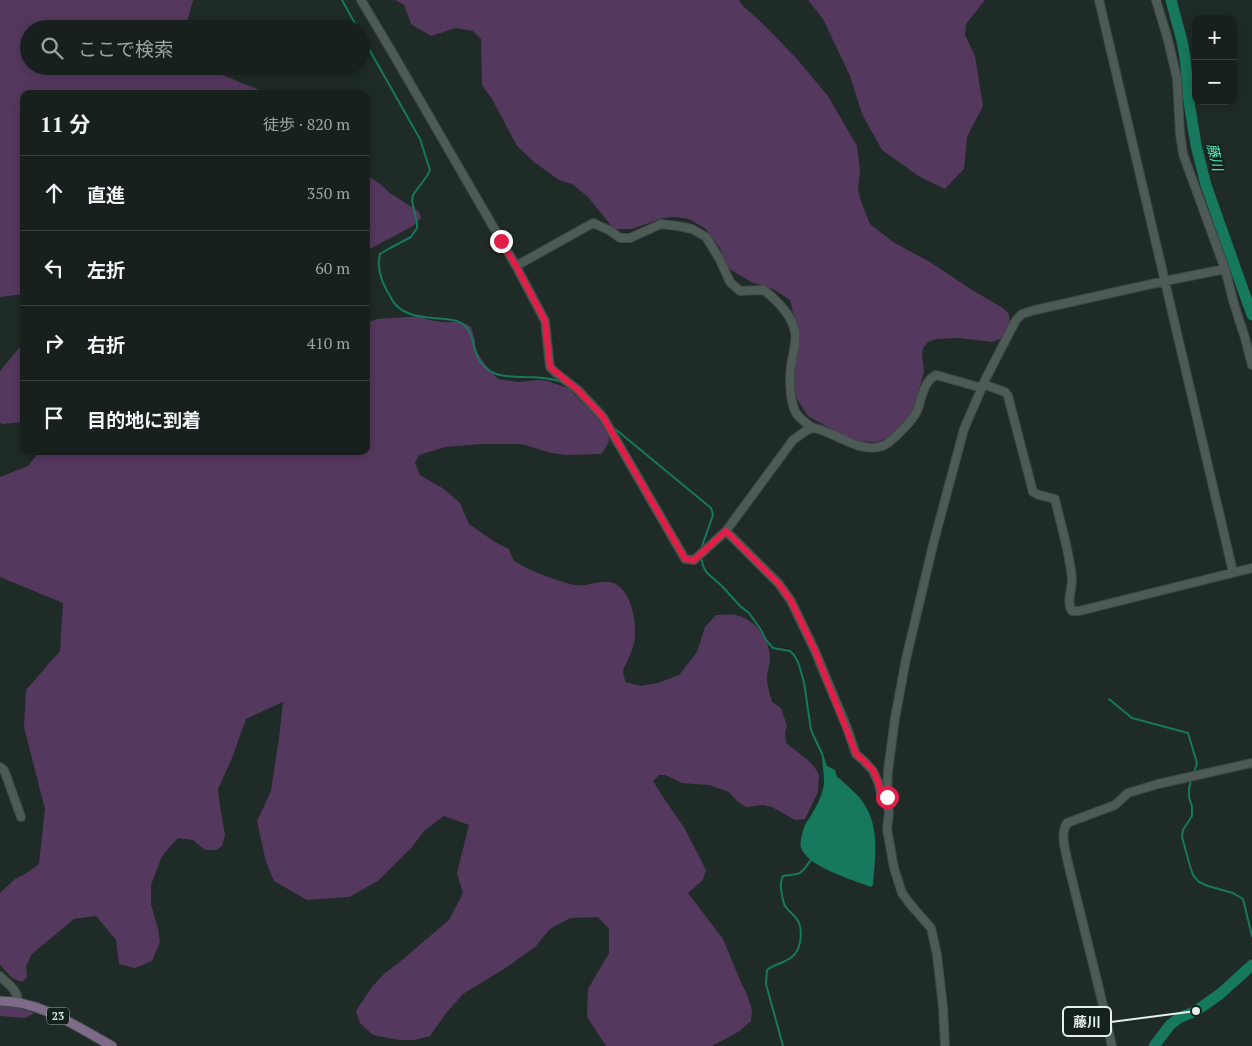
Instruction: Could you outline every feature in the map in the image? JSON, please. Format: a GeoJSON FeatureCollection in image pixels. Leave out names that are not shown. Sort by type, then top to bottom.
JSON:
{"type":"FeatureCollection","features":[{"type":"Feature","properties":{"kind":"main road","name":"23"},"geometry":{"type":"LineString","coordinates":[[0,1001],[18,1002],[58,1016],[112,1046]]}},
{"type":"Feature","properties":{"kind":"street"},"geometry":{"type":"LineString","coordinates":[[361,0],[516,266],[545,321],[550,367],[578,390],[603,417],[685,559],[694,560],[726,531],[793,440],[813,428]]}},
{"type":"Feature","properties":{"kind":"street"},"geometry":{"type":"LineString","coordinates":[[1099,0],[1234,572]]}},
{"type":"Feature","properties":{"kind":"street"},"geometry":{"type":"LineString","coordinates":[[1156,0],[1177,79],[1183,154],[1225,269],[1252,365]]}},
{"type":"Feature","properties":{"kind":"street"},"geometry":{"type":"LineString","coordinates":[[516,266],[593,223],[609,230],[620,238],[630,238],[661,224],[692,229],[706,237],[719,258],[730,282],[740,290],[764,290],[781,305],[794,326],[795,345],[791,363],[790,384],[792,402],[796,413],[805,423],[813,428],[864,448],[872,449],[885,446],[912,420],[926,384],[936,375],[1005,392],[1008,396],[1033,492],[1055,499],[1070,565],[1072,582],[1069,603],[1072,611],[1079,611],[1252,568]]}},
{"type":"Feature","properties":{"kind":"street"},"geometry":{"type":"LineString","coordinates":[[945,1046],[937,955],[931,928],[902,893],[894,868],[888,829],[887,797],[888,771],[895,718],[906,659],[964,429],[982,386],[1016,320],[1022,314],[1225,269]]}},
{"type":"Feature","properties":{"kind":"street"},"geometry":{"type":"LineString","coordinates":[[726,531],[779,584],[791,601],[815,651],[856,754],[873,770],[882,797],[887,797]]}},
{"type":"Feature","properties":{"kind":"street"},"geometry":{"type":"LineString","coordinates":[[1112,1046],[1067,859],[1063,840],[1064,828],[1067,823],[1115,805],[1128,793],[1158,784],[1252,763]]}},
{"type":"Feature","properties":{"kind":"street"},"geometry":{"type":"LineString","coordinates":[[0,767],[4,770],[21,817]]}},
{"type":"Feature","properties":{"kind":"street"},"geometry":{"type":"LineString","coordinates":[[0,976],[15,990],[18,1002]]}},
{"type":"Feature","properties":{"kind":"shaded area"},"geometry":{"type":"Polygon","coordinates":[[[0,0],[193,0],[187,20],[20,20],[20,75],[223,75],[259,90],[20,90],[20,294],[0,297],[0,0]]]}},
{"type":"Feature","properties":{"kind":"shaded area"},"geometry":{"type":"Polygon","coordinates":[[[395,0],[739,0],[797,59],[828,96],[857,146],[860,171],[858,189],[870,224],[893,242],[930,262],[1003,308],[1009,314],[1010,324],[1006,333],[1000,339],[992,342],[958,338],[937,339],[928,342],[923,348],[924,371],[913,411],[897,434],[877,442],[853,441],[808,416],[797,399],[793,376],[795,321],[790,300],[773,289],[751,282],[728,268],[720,248],[706,229],[689,219],[663,218],[632,229],[614,229],[587,196],[572,184],[559,180],[534,162],[517,146],[492,99],[482,85],[481,39],[473,31],[456,28],[431,36],[411,24],[404,5],[395,0]]]}},
{"type":"Feature","properties":{"kind":"shaded area"},"geometry":{"type":"Polygon","coordinates":[[[808,0],[985,0],[966,24],[965,35],[975,56],[983,106],[967,137],[964,169],[945,189],[920,177],[882,150],[862,114],[850,76],[823,19],[808,0]]]}},
{"type":"Feature","properties":{"kind":"shaded area"},"geometry":{"type":"Polygon","coordinates":[[[370,177],[419,212],[421,218],[413,226],[370,249],[370,177]]]}},
{"type":"Feature","properties":{"kind":"shaded area"},"geometry":{"type":"Polygon","coordinates":[[[421,317],[429,320],[466,324],[471,327],[475,340],[475,349],[498,379],[518,382],[547,381],[568,388],[608,431],[609,441],[601,454],[567,455],[551,453],[522,444],[481,444],[445,447],[419,455],[415,463],[420,475],[444,489],[460,503],[469,524],[509,549],[514,561],[553,579],[570,584],[610,582],[622,589],[630,602],[635,624],[634,642],[623,671],[625,682],[641,686],[658,683],[679,675],[697,652],[705,627],[716,615],[743,617],[755,625],[764,637],[770,659],[767,676],[768,687],[772,702],[781,708],[787,726],[785,733],[786,743],[809,761],[819,775],[818,792],[805,819],[795,820],[772,807],[763,805],[746,807],[738,802],[729,792],[709,785],[682,783],[665,775],[659,775],[653,781],[685,829],[706,870],[703,880],[688,893],[723,939],[750,1003],[751,1021],[738,1032],[712,1046],[606,1046],[587,1017],[588,989],[609,953],[609,929],[598,917],[570,918],[550,929],[535,947],[463,994],[430,1036],[414,1040],[399,1040],[373,1035],[360,1023],[356,1011],[371,988],[384,974],[449,920],[463,893],[457,873],[469,825],[444,816],[425,830],[411,848],[378,881],[349,897],[307,900],[274,881],[266,862],[257,821],[271,791],[283,702],[246,719],[218,789],[225,835],[222,846],[216,850],[205,850],[193,840],[178,838],[162,856],[151,885],[151,904],[160,942],[152,961],[135,968],[119,964],[116,940],[96,916],[74,919],[32,954],[26,966],[27,977],[22,982],[12,978],[0,965],[0,893],[15,879],[39,864],[45,809],[24,727],[26,690],[60,651],[63,603],[0,577],[0,477],[28,466],[37,455],[370,455],[370,322],[377,319],[421,317]]]}},
{"type":"Feature","properties":{"kind":"shaded area"},"geometry":{"type":"Polygon","coordinates":[[[20,347],[20,422],[0,423],[0,371],[20,347]]]}},
{"type":"Feature","properties":{"kind":"shaded area"},"geometry":{"type":"Polygon","coordinates":[[[821,748],[827,766],[835,770],[837,777],[859,797],[867,808],[871,819],[874,829],[875,851],[873,885],[871,887],[821,867],[805,855],[801,848],[805,825],[818,802],[824,783],[821,748]]]}},
{"type":"Feature","properties":{"kind":"shaded area"},"geometry":{"type":"Polygon","coordinates":[[[0,1005],[35,1013],[25,1018],[0,1016],[0,1005]]]}},
{"type":"Feature","properties":{"kind":"waterway"},"geometry":{"type":"LineString","coordinates":[[342,0],[353,20]]}},
{"type":"Feature","properties":{"kind":"waterway","name":"藤川"},"geometry":{"type":"LineString","coordinates":[[1171,0],[1182,41],[1196,145],[1206,185],[1252,315]]}},
{"type":"Feature","properties":{"kind":"waterway"},"geometry":{"type":"LineString","coordinates":[[370,51],[420,139],[430,170],[413,195],[412,201],[417,228],[411,237],[380,254],[379,268],[381,278],[392,300],[405,312],[425,317],[454,320],[463,324],[470,332],[477,357],[489,371],[505,376],[543,378],[562,382]]}},
{"type":"Feature","properties":{"kind":"waterway"},"geometry":{"type":"LineString","coordinates":[[614,428],[711,508],[713,515],[701,549]]}},
{"type":"Feature","properties":{"kind":"waterway"},"geometry":{"type":"LineString","coordinates":[[701,556],[707,573],[749,613],[773,648],[790,651],[794,655],[804,682],[811,730],[822,754]]}},
{"type":"Feature","properties":{"kind":"waterway"},"geometry":{"type":"LineString","coordinates":[[1109,699],[1132,718],[1188,733],[1197,763],[1194,773]]}},
{"type":"Feature","properties":{"kind":"waterway"},"geometry":{"type":"LineString","coordinates":[[1191,780],[1189,797],[1192,806],[1192,816],[1183,830],[1182,837],[1193,875],[1199,882],[1233,893],[1243,899],[1252,936]]}},
{"type":"Feature","properties":{"kind":"waterway"},"geometry":{"type":"LineString","coordinates":[[783,1046],[766,984],[767,970],[794,955],[800,939],[800,925],[785,906],[781,882],[783,876],[799,873],[813,858]]}},
{"type":"Feature","properties":{"kind":"waterway","name":"藤川"},"geometry":{"type":"LineString","coordinates":[[1154,1046],[1170,1025],[1179,1018],[1196,1011],[1220,994],[1252,965]]}},
{"type":"Feature","properties":{"kind":"place","name":"藤川"},"geometry":{"type":"Point","coordinates":[1196,1011]}},
{"type":"Feature","properties":{"kind":"route"},"geometry":{"type":"LineString","coordinates":[[501,241],[545,321],[550,367],[578,390],[603,417],[685,559],[694,560],[726,531],[779,584],[791,601],[815,651],[856,754],[873,770],[882,797],[887,797]]}}]}
